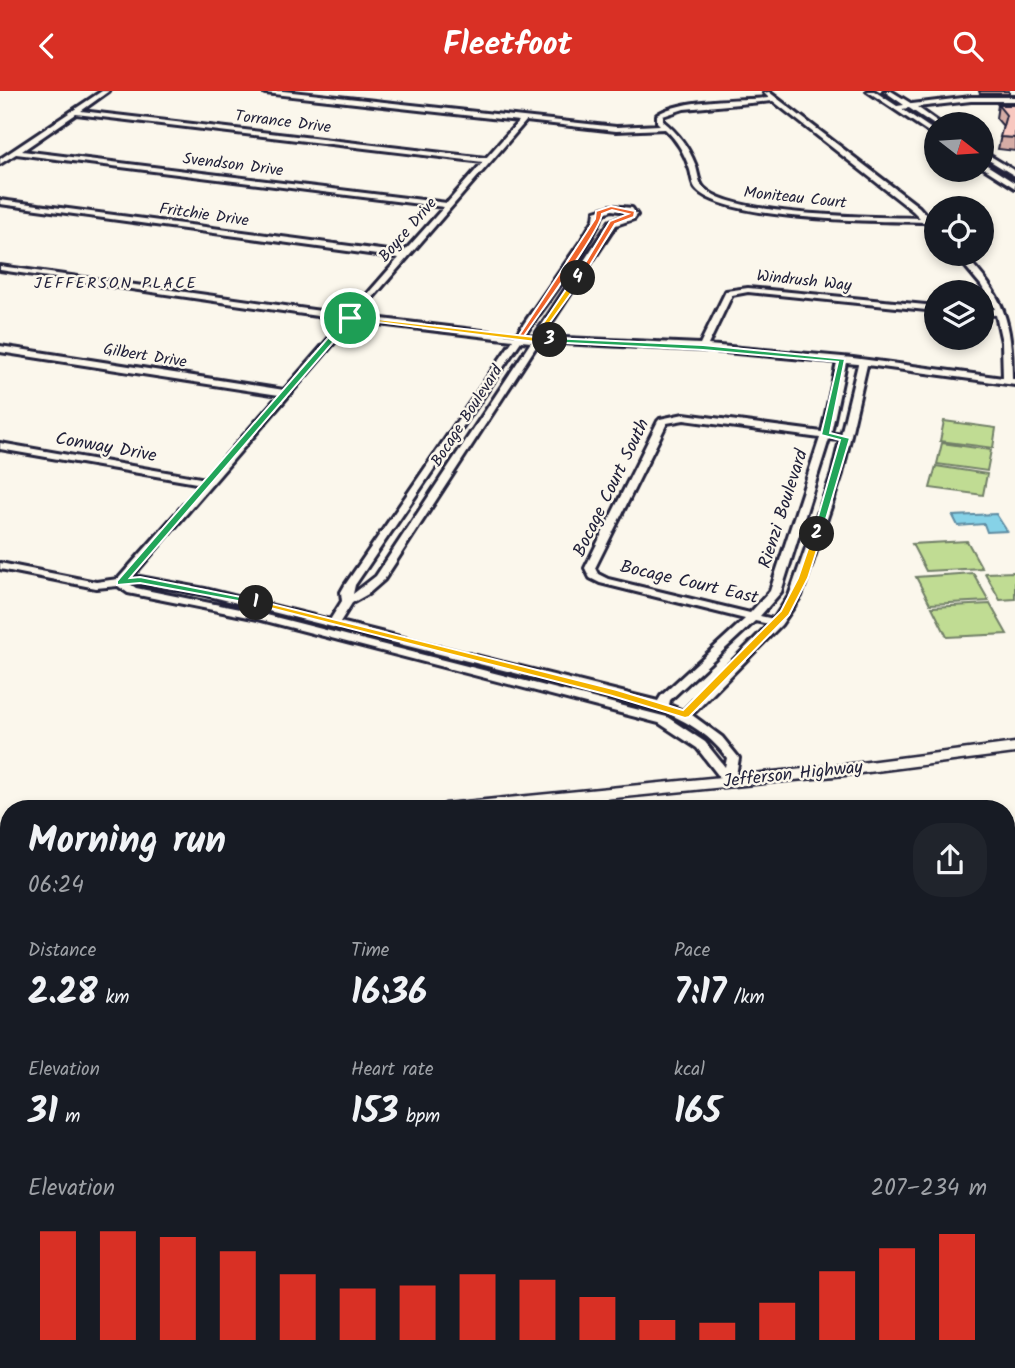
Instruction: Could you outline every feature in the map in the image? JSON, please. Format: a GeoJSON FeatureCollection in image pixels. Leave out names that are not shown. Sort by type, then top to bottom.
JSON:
{"type":"FeatureCollection","features":[{"type":"Feature","properties":{"kind":"main road","name":"Jefferson Highway"},"geometry":{"type":"LineString","coordinates":[[536,800],[888,765],[1015,748]]}},
{"type":"Feature","properties":{"kind":"street"},"geometry":{"type":"LineString","coordinates":[[0,162],[106,91]]}},
{"type":"Feature","properties":{"kind":"street"},"geometry":{"type":"LineString","coordinates":[[265,91],[616,129],[667,127]]}},
{"type":"Feature","properties":{"kind":"street"},"geometry":{"type":"LineString","coordinates":[[764,91],[924,218]]}},
{"type":"Feature","properties":{"kind":"street"},"geometry":{"type":"LineString","coordinates":[[870,91],[924,127]]}},
{"type":"Feature","properties":{"kind":"street"},"geometry":{"type":"LineString","coordinates":[[887,91],[924,115]]}},
{"type":"Feature","properties":{"kind":"street"},"geometry":{"type":"LineString","coordinates":[[667,127],[660,122],[660,115],[670,110],[774,99]]}},
{"type":"Feature","properties":{"kind":"street"},"geometry":{"type":"LineString","coordinates":[[895,108],[971,99],[1015,99]]}},
{"type":"Feature","properties":{"kind":"street","name":"Torrance Drive"},"geometry":{"type":"LineString","coordinates":[[74,111],[488,160]]}},
{"type":"Feature","properties":{"kind":"street","name":"Boyce Drive"},"geometry":{"type":"LineString","coordinates":[[121,583],[524,119]]}},
{"type":"Feature","properties":{"kind":"street","name":"Moniteau Court"},"geometry":{"type":"LineString","coordinates":[[667,127],[687,148],[700,189],[710,198],[730,205],[844,218],[924,220]]}},
{"type":"Feature","properties":{"kind":"street","name":"Svendson Drive"},"geometry":{"type":"LineString","coordinates":[[15,152],[448,205]]}},
{"type":"Feature","properties":{"kind":"street"},"geometry":{"type":"LineString","coordinates":[[994,161],[1015,174]]}},
{"type":"Feature","properties":{"kind":"street"},"geometry":{"type":"LineString","coordinates":[[994,172],[1015,186]]}},
{"type":"Feature","properties":{"kind":"street","name":"Fritchie Drive"},"geometry":{"type":"LineString","coordinates":[[0,202],[404,256]]}},
{"type":"Feature","properties":{"kind":"street","name":"Bocage Boulevard"},"geometry":{"type":"LineString","coordinates":[[333,624],[348,601],[380,578],[613,223],[633,215],[629,210],[611,208],[598,213],[598,219],[584,241],[350,585],[347,592],[348,601]]}},
{"type":"Feature","properties":{"kind":"street"},"geometry":{"type":"LineString","coordinates":[[0,268],[350,318],[536,340],[703,347],[842,360],[1011,382],[1009,341],[1001,312],[979,274],[971,266]]}},
{"type":"Feature","properties":{"kind":"street","name":"Windrush Way"},"geometry":{"type":"LineString","coordinates":[[703,347],[729,293],[738,290],[924,308]]}},
{"type":"Feature","properties":{"kind":"street"},"geometry":{"type":"LineString","coordinates":[[994,312],[1001,312]]}},
{"type":"Feature","properties":{"kind":"street","name":"Gilbert Drive"},"geometry":{"type":"LineString","coordinates":[[0,349],[284,393]]}},
{"type":"Feature","properties":{"kind":"street","name":"Rienzi Boulevard"},"geometry":{"type":"LineString","coordinates":[[662,706],[775,592],[825,435],[842,360]]}},
{"type":"Feature","properties":{"kind":"street"},"geometry":{"type":"LineString","coordinates":[[685,715],[777,623],[795,596],[803,578],[845,438],[863,363]]}},
{"type":"Feature","properties":{"kind":"street","name":"Bocage Court South"},"geometry":{"type":"LineString","coordinates":[[594,576],[590,568],[663,421],[684,417],[825,435]]}},
{"type":"Feature","properties":{"kind":"street"},"geometry":{"type":"LineString","coordinates":[[825,435],[845,438]]}},
{"type":"Feature","properties":{"kind":"street","name":"Conway Drive"},"geometry":{"type":"LineString","coordinates":[[0,446],[207,482]]}},
{"type":"Feature","properties":{"kind":"street"},"geometry":{"type":"LineString","coordinates":[[0,566],[96,585],[140,580],[257,603],[662,706],[707,728],[728,751],[733,758],[729,781]]}},
{"type":"Feature","properties":{"kind":"street","name":"Bocage Court East"},"geometry":{"type":"LineString","coordinates":[[594,576],[604,581],[777,623]]}},
{"type":"Feature","properties":{"kind":"street"},"geometry":{"type":"LineString","coordinates":[[121,583],[132,591],[259,616],[663,720],[701,745],[729,781]]}},
{"type":"Feature","properties":{"kind":"green space"},"geometry":{"type":"Polygon","coordinates":[[[944,421],[996,428],[993,448],[940,441],[944,421]]]}},
{"type":"Feature","properties":{"kind":"green space"},"geometry":{"type":"Polygon","coordinates":[[[942,443],[991,450],[987,471],[937,464],[942,443]]]}},
{"type":"Feature","properties":{"kind":"green space"},"geometry":{"type":"Polygon","coordinates":[[[936,466],[987,474],[983,495],[930,488],[936,466]]]}},
{"type":"Feature","properties":{"kind":"green space"},"geometry":{"type":"Polygon","coordinates":[[[967,541],[982,568],[926,571],[912,544],[967,541]]]}},
{"type":"Feature","properties":{"kind":"green space"},"geometry":{"type":"Polygon","coordinates":[[[1015,572],[1015,599],[1000,600],[985,573],[1015,572]]]}},
{"type":"Feature","properties":{"kind":"green space"},"geometry":{"type":"Polygon","coordinates":[[[973,573],[989,601],[930,604],[916,577],[973,573]]]}},
{"type":"Feature","properties":{"kind":"green space"},"geometry":{"type":"Polygon","coordinates":[[[990,604],[1007,634],[947,637],[932,607],[990,604]]]}},
{"type":"Feature","properties":{"kind":"water"},"geometry":{"type":"Polygon","coordinates":[[[996,514],[1007,531],[987,532],[984,524],[958,526],[953,516],[996,514]]]}},
{"type":"Feature","properties":{"kind":"building"},"geometry":{"type":"Polygon","coordinates":[[[998,105],[1015,105],[1015,138],[1000,137],[1006,115],[998,105]]]}},
{"type":"Feature","properties":{"kind":"district","name":"JEFFERSON PLACE"},"geometry":{"type":"Point","coordinates":[116,283]}},
{"type":"Feature","properties":{"kind":"route"},"geometry":{"type":"LineString","coordinates":[[350,318],[121,583],[140,580],[257,603],[613,692],[685,715],[786,613],[803,578],[837,474],[845,438],[825,435],[842,360],[703,347],[526,339],[519,338],[598,219],[598,213],[611,208],[632,212],[631,217],[613,223],[596,251],[536,340],[526,339],[350,318]]}}]}
